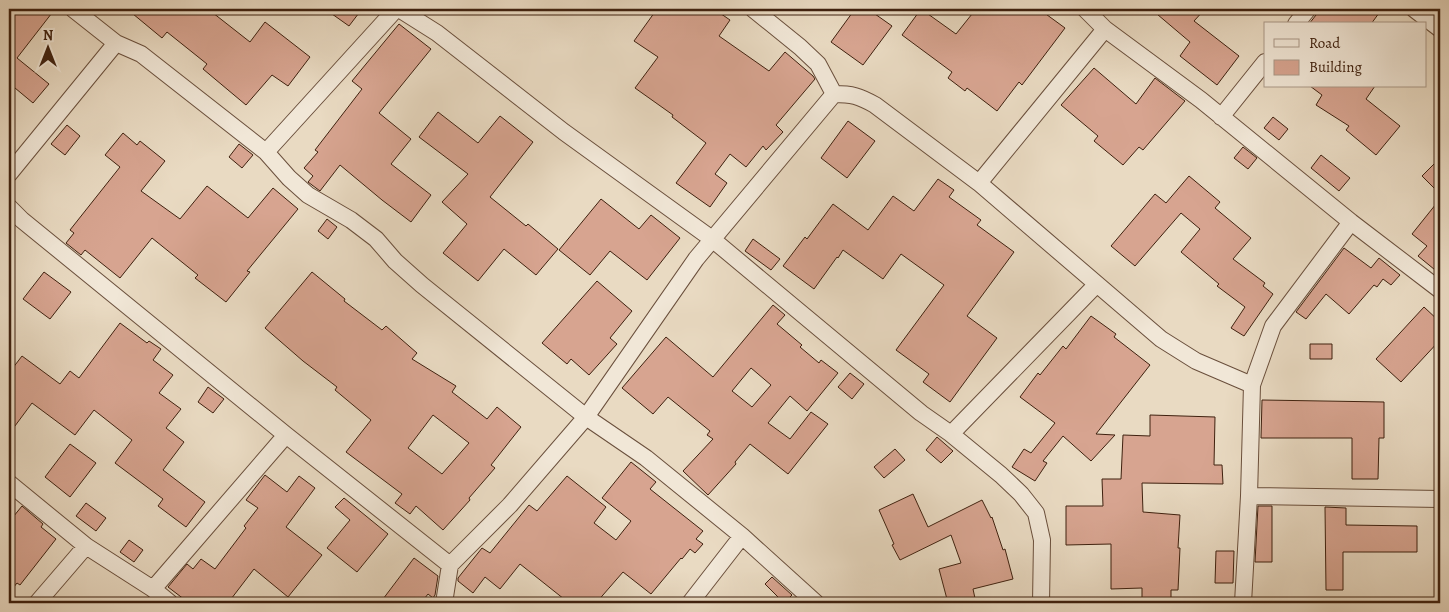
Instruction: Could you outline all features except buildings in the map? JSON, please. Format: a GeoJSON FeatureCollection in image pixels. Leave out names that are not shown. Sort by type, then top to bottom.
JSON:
{"type":"FeatureCollection","features":[{"type":"Feature","properties":{"kind":"street"},"geometry":{"type":"LineString","coordinates":[[73,9],[116,43],[142,54],[266,152],[289,178],[308,195],[358,225],[422,285],[586,417],[646,458],[742,536],[816,603]]}},
{"type":"Feature","properties":{"kind":"street"},"geometry":{"type":"LineString","coordinates":[[266,152],[398,9],[437,33],[564,132],[712,239],[921,413],[951,434],[1021,494],[1036,513],[1042,540],[1041,603]]}},
{"type":"Feature","properties":{"kind":"street"},"geometry":{"type":"LineString","coordinates":[[753,9],[818,64],[834,94]]}},
{"type":"Feature","properties":{"kind":"street"},"geometry":{"type":"LineString","coordinates":[[1085,9],[1105,29],[1221,117],[1351,222],[1440,290]]}},
{"type":"Feature","properties":{"kind":"street"},"geometry":{"type":"LineString","coordinates":[[1298,22],[1308,9]]}},
{"type":"Feature","properties":{"kind":"street"},"geometry":{"type":"LineString","coordinates":[[1414,9],[1440,29]]}},
{"type":"Feature","properties":{"kind":"street"},"geometry":{"type":"LineString","coordinates":[[979,183],[1105,29]]}},
{"type":"Feature","properties":{"kind":"street"},"geometry":{"type":"LineString","coordinates":[[9,174],[116,43]]}},
{"type":"Feature","properties":{"kind":"street"},"geometry":{"type":"LineString","coordinates":[[1221,117],[1264,63]]}},
{"type":"Feature","properties":{"kind":"street"},"geometry":{"type":"LineString","coordinates":[[444,603],[450,565],[510,505],[586,417],[696,259],[834,94],[850,94],[862,97],[875,105],[979,183],[1160,339],[1196,361],[1252,386]]}},
{"type":"Feature","properties":{"kind":"street"},"geometry":{"type":"LineString","coordinates":[[9,206],[22,220],[286,435],[450,565]]}},
{"type":"Feature","properties":{"kind":"street"},"geometry":{"type":"LineString","coordinates":[[1243,603],[1249,496],[1252,386],[1273,326],[1351,222]]}},
{"type":"Feature","properties":{"kind":"street"},"geometry":{"type":"LineString","coordinates":[[951,434],[1096,285]]}},
{"type":"Feature","properties":{"kind":"street"},"geometry":{"type":"LineString","coordinates":[[154,589],[286,435]]}},
{"type":"Feature","properties":{"kind":"street"},"geometry":{"type":"LineString","coordinates":[[9,483],[86,546],[154,589],[170,603]]}},
{"type":"Feature","properties":{"kind":"street"},"geometry":{"type":"LineString","coordinates":[[1249,496],[1440,499]]}},
{"type":"Feature","properties":{"kind":"street"},"geometry":{"type":"LineString","coordinates":[[690,603],[742,536]]}},
{"type":"Feature","properties":{"kind":"street"},"geometry":{"type":"LineString","coordinates":[[37,603],[86,546]]}}]}
